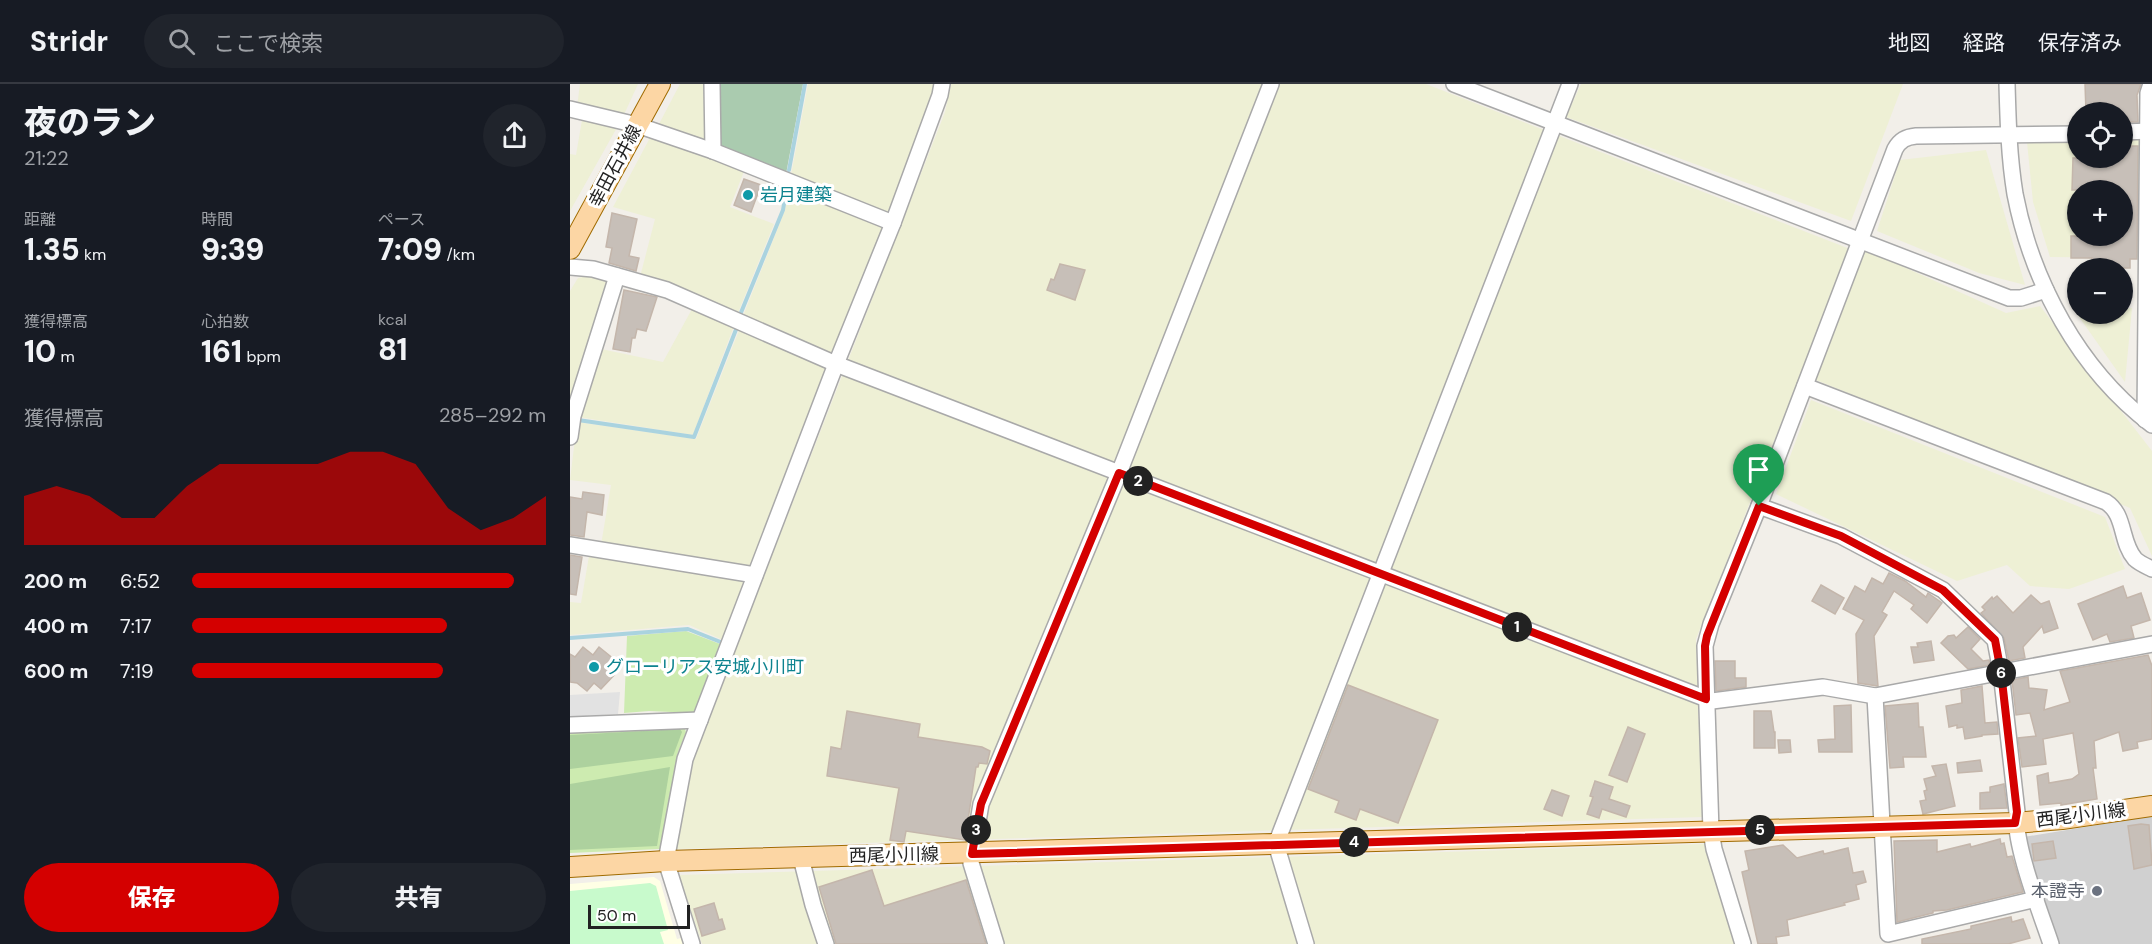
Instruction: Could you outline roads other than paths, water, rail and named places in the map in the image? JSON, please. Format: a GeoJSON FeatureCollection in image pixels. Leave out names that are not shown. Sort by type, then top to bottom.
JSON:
{"type":"FeatureCollection","features":[{"type":"Feature","properties":{"kind":"main road","name":"幸田石井線"},"geometry":{"type":"LineString","coordinates":[[570,249],[660,84]]}},
{"type":"Feature","properties":{"kind":"main road","name":"西尾小川線"},"geometry":{"type":"LineString","coordinates":[[570,867],[666,861],[2015,823],[2062,819],[2152,806]]}},
{"type":"Feature","properties":{"kind":"street"},"geometry":{"type":"LineString","coordinates":[[712,84],[713,151]]}},
{"type":"Feature","properties":{"kind":"street"},"geometry":{"type":"LineString","coordinates":[[692,944],[666,861],[685,759],[836,364],[893,223],[942,84]]}},
{"type":"Feature","properties":{"kind":"street"},"geometry":{"type":"LineString","coordinates":[[996,944],[971,862],[981,804],[1119,473],[1271,84]]}},
{"type":"Feature","properties":{"kind":"street"},"geometry":{"type":"LineString","coordinates":[[1454,84],[2009,298],[2021,298],[2046,290]]}},
{"type":"Feature","properties":{"kind":"street"},"geometry":{"type":"LineString","coordinates":[[1306,944],[1276,844],[1570,84]]}},
{"type":"Feature","properties":{"kind":"street"},"geometry":{"type":"LineString","coordinates":[[2007,84],[2009,134],[2019,210],[2031,252],[2046,290],[2074,340],[2098,372],[2149,423]]}},
{"type":"Feature","properties":{"kind":"street"},"geometry":{"type":"LineString","coordinates":[[2149,423],[2150,131],[2148,93],[2151,84]]}},
{"type":"Feature","properties":{"kind":"street"},"geometry":{"type":"LineString","coordinates":[[570,109],[637,125],[713,151],[893,223]]}},
{"type":"Feature","properties":{"kind":"street"},"geometry":{"type":"LineString","coordinates":[[2133,132],[2150,131]]}},
{"type":"Feature","properties":{"kind":"street"},"geometry":{"type":"LineString","coordinates":[[1743,944],[1714,849],[1711,831],[1705,646],[1899,142],[1907,137],[1916,136],[2067,134]]}},
{"type":"Feature","properties":{"kind":"street"},"geometry":{"type":"LineString","coordinates":[[570,267],[593,269],[667,290],[836,364],[1712,701],[1823,687],[1875,696],[2152,644]]}},
{"type":"Feature","properties":{"kind":"street"},"geometry":{"type":"LineString","coordinates":[[570,437],[573,416],[617,276]]}},
{"type":"Feature","properties":{"kind":"street"},"geometry":{"type":"LineString","coordinates":[[1805,386],[2106,502],[2117,513],[2136,561],[2152,569]]}},
{"type":"Feature","properties":{"kind":"street"},"geometry":{"type":"LineString","coordinates":[[1759,506],[1841,536],[1943,590],[1995,640],[2001,672],[2017,812],[2015,823],[2050,944]]}},
{"type":"Feature","properties":{"kind":"street"},"geometry":{"type":"LineString","coordinates":[[570,545],[755,575]]}},
{"type":"Feature","properties":{"kind":"street"},"geometry":{"type":"LineString","coordinates":[[1875,696],[1888,939],[2036,899]]}},
{"type":"Feature","properties":{"kind":"street"},"geometry":{"type":"LineString","coordinates":[[570,725],[700,720]]}},
{"type":"Feature","properties":{"kind":"street"},"geometry":{"type":"LineString","coordinates":[[801,858],[826,944]]}},
{"type":"Feature","properties":{"kind":"waterway"},"geometry":{"type":"LineString","coordinates":[[789,170],[805,84]]}},
{"type":"Feature","properties":{"kind":"waterway"},"geometry":{"type":"LineString","coordinates":[[740,315],[783,210],[787,186]]}},
{"type":"Feature","properties":{"kind":"waterway"},"geometry":{"type":"LineString","coordinates":[[578,420],[694,437],[737,327]]}},
{"type":"Feature","properties":{"kind":"waterway"},"geometry":{"type":"LineString","coordinates":[[570,638],[688,629],[723,643]]}},
{"type":"Feature","properties":{"kind":"place","name":"岩月建築"},"geometry":{"type":"Point","coordinates":[748,195]}},
{"type":"Feature","properties":{"kind":"place","name":"グローリアス安城小川町"},"geometry":{"type":"Point","coordinates":[594,667]}},
{"type":"Feature","properties":{"kind":"place","name":"本證寺"},"geometry":{"type":"Point","coordinates":[2097,891]}}]}
